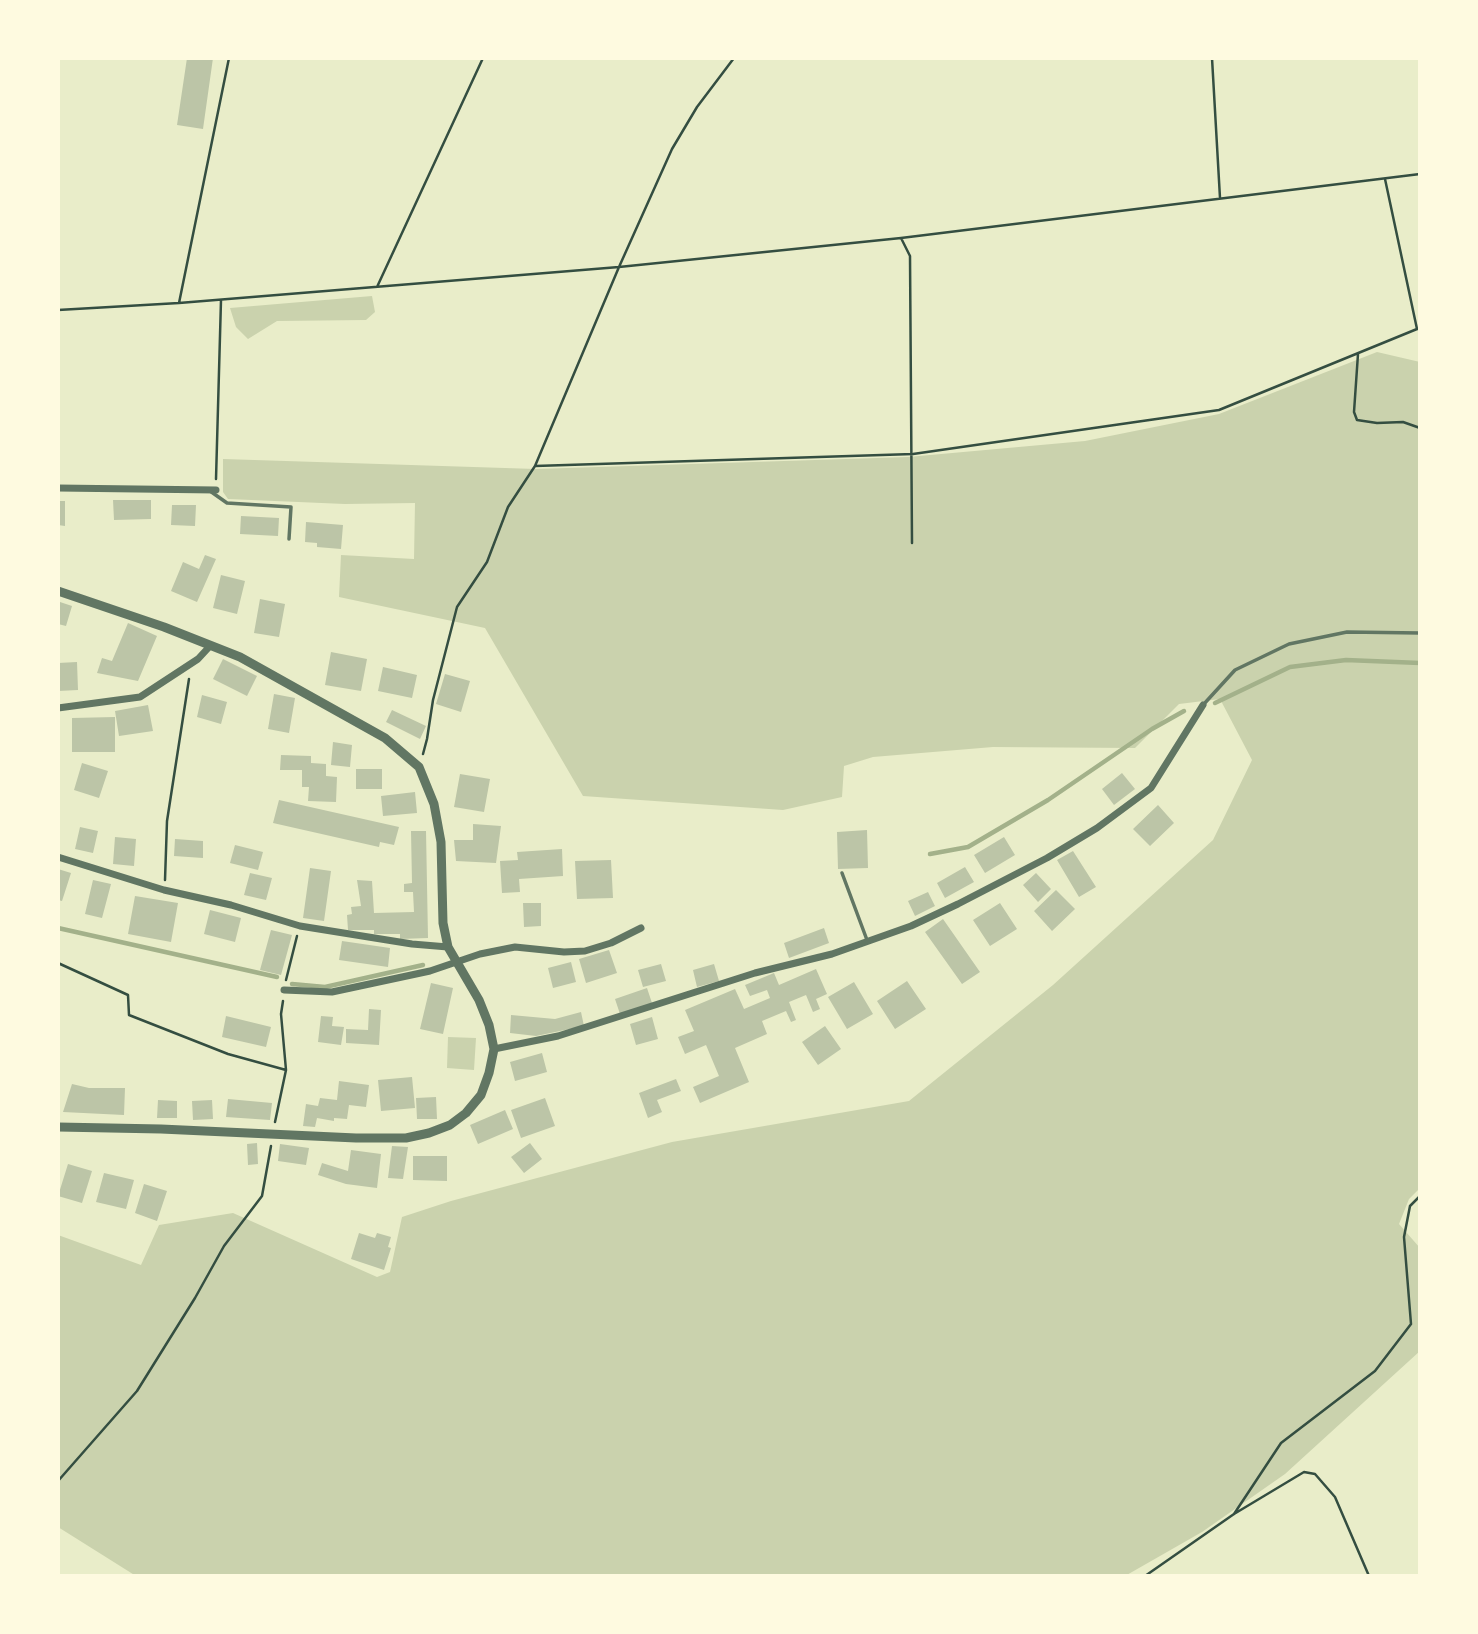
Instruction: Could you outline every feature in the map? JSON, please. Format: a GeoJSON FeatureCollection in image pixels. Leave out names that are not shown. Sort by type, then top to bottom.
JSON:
{"type":"FeatureCollection","features":[{"type":"Feature","properties":{"kind":"street"},"geometry":{"type":"LineString","coordinates":[[58,488],[213,490]]}},
{"type":"Feature","properties":{"kind":"street"},"geometry":{"type":"LineString","coordinates":[[58,592],[164,627],[240,657],[385,738],[418,767],[433,804],[441,842],[443,923],[448,947],[479,1000],[494,1048],[481,1095],[466,1113],[450,1125],[406,1138],[100,1126],[58,1127]]}},
{"type":"Feature","properties":{"kind":"street"},"geometry":{"type":"LineString","coordinates":[[58,709],[140,697],[198,659],[210,646]]}},
{"type":"Feature","properties":{"kind":"street"},"geometry":{"type":"LineString","coordinates":[[494,1048],[558,1036],[755,973],[832,954],[911,926],[958,904],[1047,858],[1097,828],[1151,788],[1203,705]]}},
{"type":"Feature","properties":{"kind":"street"},"geometry":{"type":"LineString","coordinates":[[58,857],[164,890],[231,905],[300,926],[448,947]]}},
{"type":"Feature","properties":{"kind":"street"},"geometry":{"type":"LineString","coordinates":[[284,990],[332,992],[515,947],[564,952],[585,951],[611,943],[640,928]]}},
{"type":"Feature","properties":{"kind":"lane"},"geometry":{"type":"LineString","coordinates":[[213,490],[227,503],[291,507],[289,539]]}},
{"type":"Feature","properties":{"kind":"lane"},"geometry":{"type":"LineString","coordinates":[[1203,705],[1235,670],[1289,644],[1347,632],[1420,633]]}},
{"type":"Feature","properties":{"kind":"lane"},"geometry":{"type":"LineString","coordinates":[[842,873],[868,942]]}},
{"type":"Feature","properties":{"kind":"path"},"geometry":{"type":"LineString","coordinates":[[179,303],[229,58]]}},
{"type":"Feature","properties":{"kind":"path"},"geometry":{"type":"LineString","coordinates":[[377,287],[483,58]]}},
{"type":"Feature","properties":{"kind":"path"},"geometry":{"type":"LineString","coordinates":[[418,767],[457,607],[487,562],[508,507],[535,466],[672,149],[697,107],[734,58]]}},
{"type":"Feature","properties":{"kind":"path"},"geometry":{"type":"LineString","coordinates":[[1212,58],[1220,199]]}},
{"type":"Feature","properties":{"kind":"path"},"geometry":{"type":"LineString","coordinates":[[58,310],[221,300],[619,267],[901,237],[1420,174]]}},
{"type":"Feature","properties":{"kind":"path"},"geometry":{"type":"LineString","coordinates":[[535,466],[913,454],[1219,410],[1418,329],[1385,179]]}},
{"type":"Feature","properties":{"kind":"path"},"geometry":{"type":"LineString","coordinates":[[901,237],[909,256],[912,543]]}},
{"type":"Feature","properties":{"kind":"path"},"geometry":{"type":"LineString","coordinates":[[213,490],[221,300]]}},
{"type":"Feature","properties":{"kind":"path"},"geometry":{"type":"LineString","coordinates":[[1358,354],[1354,412],[1357,420],[1377,423],[1403,422],[1420,428]]}},
{"type":"Feature","properties":{"kind":"path"},"geometry":{"type":"LineString","coordinates":[[164,890],[167,871],[167,821],[188,694],[190,669],[187,665]]}},
{"type":"Feature","properties":{"kind":"path"},"geometry":{"type":"LineString","coordinates":[[58,1481],[137,1391],[224,1246],[262,1196],[286,1070],[281,1014],[284,990],[300,926]]}},
{"type":"Feature","properties":{"kind":"path"},"geometry":{"type":"LineString","coordinates":[[58,962],[128,995],[129,1015],[228,1054],[286,1070]]}},
{"type":"Feature","properties":{"kind":"path"},"geometry":{"type":"LineString","coordinates":[[1234,1514],[1281,1443],[1375,1371],[1411,1324],[1404,1237],[1410,1206],[1420,1196]]}},
{"type":"Feature","properties":{"kind":"path"},"geometry":{"type":"LineString","coordinates":[[1145,1576],[1234,1514],[1304,1472],[1315,1474],[1335,1497],[1369,1576]]}},
{"type":"Feature","properties":{"kind":"green space"},"geometry":{"type":"Polygon","coordinates":[[[372,296],[375,312],[366,320],[277,321],[248,339],[236,327],[230,308],[372,296]]]}},
{"type":"Feature","properties":{"kind":"green space"},"geometry":{"type":"Polygon","coordinates":[[[1377,352],[1420,362],[1420,1188],[1409,1199],[1399,1224],[1420,1248],[1420,1351],[1285,1474],[1202,1532],[1125,1576],[136,1576],[58,1527],[58,1235],[141,1265],[159,1225],[233,1213],[377,1277],[390,1272],[402,1217],[451,1201],[672,1142],[909,1101],[1053,985],[1213,840],[1252,760],[1220,699],[1179,704],[1135,748],[993,747],[873,757],[844,766],[842,797],[783,810],[583,796],[485,628],[339,597],[341,555],[414,559],[415,503],[345,504],[228,499],[223,492],[223,459],[536,469],[908,457],[1085,441],[1219,414],[1377,352]]]}},
{"type":"Feature","properties":{"kind":"green space"},"geometry":{"type":"Polygon","coordinates":[[[448,1037],[476,1038],[474,1070],[447,1068],[448,1037]]]}},
{"type":"Feature","properties":{"kind":"building"},"geometry":{"type":"Polygon","coordinates":[[[187,58],[213,58],[203,129],[177,125],[187,58]]]}},
{"type":"Feature","properties":{"kind":"building"},"geometry":{"type":"Polygon","coordinates":[[[113,500],[151,500],[151,519],[114,520],[113,500]]]}},
{"type":"Feature","properties":{"kind":"building"},"geometry":{"type":"Polygon","coordinates":[[[58,501],[65,501],[65,526],[58,525],[58,501]]]}},
{"type":"Feature","properties":{"kind":"building"},"geometry":{"type":"Polygon","coordinates":[[[172,505],[196,505],[195,526],[171,525],[172,505]]]}},
{"type":"Feature","properties":{"kind":"building"},"geometry":{"type":"Polygon","coordinates":[[[241,516],[279,518],[278,536],[240,534],[241,516]]]}},
{"type":"Feature","properties":{"kind":"building"},"geometry":{"type":"Polygon","coordinates":[[[306,522],[343,525],[341,549],[317,547],[317,543],[305,542],[306,522]]]}},
{"type":"Feature","properties":{"kind":"building"},"geometry":{"type":"Polygon","coordinates":[[[205,555],[216,559],[197,602],[171,591],[183,562],[199,569],[205,555]]]}},
{"type":"Feature","properties":{"kind":"building"},"geometry":{"type":"Polygon","coordinates":[[[221,575],[245,581],[237,614],[213,608],[221,575]]]}},
{"type":"Feature","properties":{"kind":"building"},"geometry":{"type":"Polygon","coordinates":[[[260,599],[285,604],[279,637],[254,633],[260,599]]]}},
{"type":"Feature","properties":{"kind":"building"},"geometry":{"type":"Polygon","coordinates":[[[60,602],[72,606],[66,626],[58,624],[60,602]]]}},
{"type":"Feature","properties":{"kind":"building"},"geometry":{"type":"Polygon","coordinates":[[[128,623],[157,636],[138,681],[97,673],[102,658],[112,661],[128,623]]]}},
{"type":"Feature","properties":{"kind":"building"},"geometry":{"type":"Polygon","coordinates":[[[331,652],[367,659],[361,691],[325,685],[331,652]]]}},
{"type":"Feature","properties":{"kind":"building"},"geometry":{"type":"Polygon","coordinates":[[[223,659],[257,676],[247,696],[213,679],[223,659]]]}},
{"type":"Feature","properties":{"kind":"building"},"geometry":{"type":"Polygon","coordinates":[[[77,662],[78,690],[58,691],[58,663],[77,662]]]}},
{"type":"Feature","properties":{"kind":"building"},"geometry":{"type":"Polygon","coordinates":[[[383,667],[417,675],[412,698],[378,691],[383,667]]]}},
{"type":"Feature","properties":{"kind":"building"},"geometry":{"type":"Polygon","coordinates":[[[445,674],[470,681],[461,712],[436,704],[445,674]]]}},
{"type":"Feature","properties":{"kind":"building"},"geometry":{"type":"Polygon","coordinates":[[[274,694],[295,698],[289,733],[268,729],[274,694]]]}},
{"type":"Feature","properties":{"kind":"building"},"geometry":{"type":"Polygon","coordinates":[[[202,695],[227,702],[221,724],[197,717],[202,695]]]}},
{"type":"Feature","properties":{"kind":"building"},"geometry":{"type":"Polygon","coordinates":[[[148,705],[153,731],[119,736],[115,711],[148,705]]]}},
{"type":"Feature","properties":{"kind":"building"},"geometry":{"type":"Polygon","coordinates":[[[392,710],[426,726],[420,739],[386,722],[392,710]]]}},
{"type":"Feature","properties":{"kind":"building"},"geometry":{"type":"Polygon","coordinates":[[[115,717],[115,752],[72,752],[72,718],[115,717]]]}},
{"type":"Feature","properties":{"kind":"building"},"geometry":{"type":"Polygon","coordinates":[[[333,742],[352,745],[350,767],[331,765],[333,742]]]}},
{"type":"Feature","properties":{"kind":"building"},"geometry":{"type":"Polygon","coordinates":[[[281,755],[311,756],[311,763],[326,764],[326,776],[337,777],[336,802],[308,801],[309,787],[302,787],[302,770],[280,770],[281,755]]]}},
{"type":"Feature","properties":{"kind":"building"},"geometry":{"type":"Polygon","coordinates":[[[82,763],[108,771],[99,798],[74,790],[82,763]]]}},
{"type":"Feature","properties":{"kind":"building"},"geometry":{"type":"Polygon","coordinates":[[[356,769],[382,769],[382,789],[356,789],[356,769]]]}},
{"type":"Feature","properties":{"kind":"building"},"geometry":{"type":"Polygon","coordinates":[[[1122,773],[1135,789],[1114,805],[1102,789],[1122,773]]]}},
{"type":"Feature","properties":{"kind":"building"},"geometry":{"type":"Polygon","coordinates":[[[460,774],[490,779],[484,812],[454,807],[460,774]]]}},
{"type":"Feature","properties":{"kind":"building"},"geometry":{"type":"Polygon","coordinates":[[[415,792],[417,813],[383,816],[381,796],[415,792]]]}},
{"type":"Feature","properties":{"kind":"building"},"geometry":{"type":"Polygon","coordinates":[[[279,800],[399,827],[394,845],[380,842],[379,847],[273,823],[279,800]]]}},
{"type":"Feature","properties":{"kind":"building"},"geometry":{"type":"Polygon","coordinates":[[[1158,805],[1174,823],[1150,846],[1133,829],[1158,805]]]}},
{"type":"Feature","properties":{"kind":"building"},"geometry":{"type":"Polygon","coordinates":[[[473,824],[501,826],[496,863],[456,861],[454,840],[473,840],[473,824]]]}},
{"type":"Feature","properties":{"kind":"building"},"geometry":{"type":"Polygon","coordinates":[[[80,827],[98,831],[93,853],[75,849],[80,827]]]}},
{"type":"Feature","properties":{"kind":"building"},"geometry":{"type":"Polygon","coordinates":[[[867,830],[868,868],[838,869],[837,832],[867,830]]]}},
{"type":"Feature","properties":{"kind":"building"},"geometry":{"type":"Polygon","coordinates":[[[411,831],[426,831],[428,938],[400,939],[400,934],[348,930],[347,915],[352,914],[351,907],[361,906],[357,880],[372,881],[374,913],[414,912],[413,892],[404,892],[404,884],[412,883],[411,831]]]}},
{"type":"Feature","properties":{"kind":"building"},"geometry":{"type":"Polygon","coordinates":[[[115,837],[136,839],[134,866],[113,864],[115,837]]]}},
{"type":"Feature","properties":{"kind":"building"},"geometry":{"type":"Polygon","coordinates":[[[1004,837],[1015,855],[985,873],[974,855],[1004,837]]]}},
{"type":"Feature","properties":{"kind":"building"},"geometry":{"type":"Polygon","coordinates":[[[175,839],[203,841],[203,858],[174,856],[175,839]]]}},
{"type":"Feature","properties":{"kind":"building"},"geometry":{"type":"Polygon","coordinates":[[[235,845],[263,852],[258,870],[230,863],[235,845]]]}},
{"type":"Feature","properties":{"kind":"building"},"geometry":{"type":"Polygon","coordinates":[[[562,849],[563,876],[519,879],[520,892],[502,893],[500,861],[518,860],[517,852],[562,849]]]}},
{"type":"Feature","properties":{"kind":"building"},"geometry":{"type":"Polygon","coordinates":[[[1073,851],[1096,887],[1079,897],[1057,860],[1073,851]]]}},
{"type":"Feature","properties":{"kind":"building"},"geometry":{"type":"Polygon","coordinates":[[[611,860],[613,898],[577,899],[575,861],[611,860]]]}},
{"type":"Feature","properties":{"kind":"building"},"geometry":{"type":"Polygon","coordinates":[[[965,867],[974,882],[945,898],[937,883],[965,867]]]}},
{"type":"Feature","properties":{"kind":"building"},"geometry":{"type":"Polygon","coordinates":[[[310,868],[331,871],[324,921],[303,918],[310,868]]]}},
{"type":"Feature","properties":{"kind":"building"},"geometry":{"type":"Polygon","coordinates":[[[58,869],[71,873],[62,901],[58,900],[58,869]]]}},
{"type":"Feature","properties":{"kind":"building"},"geometry":{"type":"Polygon","coordinates":[[[250,873],[272,878],[266,900],[244,895],[250,873]]]}},
{"type":"Feature","properties":{"kind":"building"},"geometry":{"type":"Polygon","coordinates":[[[1036,873],[1051,889],[1038,902],[1023,885],[1036,873]]]}},
{"type":"Feature","properties":{"kind":"building"},"geometry":{"type":"Polygon","coordinates":[[[93,880],[111,884],[102,918],[85,914],[93,880]]]}},
{"type":"Feature","properties":{"kind":"building"},"geometry":{"type":"Polygon","coordinates":[[[1056,890],[1075,909],[1052,931],[1034,911],[1056,890]]]}},
{"type":"Feature","properties":{"kind":"building"},"geometry":{"type":"Polygon","coordinates":[[[928,892],[935,906],[915,916],[908,901],[928,892]]]}},
{"type":"Feature","properties":{"kind":"building"},"geometry":{"type":"Polygon","coordinates":[[[135,896],[178,903],[171,942],[128,934],[135,896]]]}},
{"type":"Feature","properties":{"kind":"building"},"geometry":{"type":"Polygon","coordinates":[[[523,903],[541,903],[541,926],[524,927],[523,903]]]}},
{"type":"Feature","properties":{"kind":"building"},"geometry":{"type":"Polygon","coordinates":[[[1000,903],[1017,929],[990,946],[973,920],[1000,903]]]}},
{"type":"Feature","properties":{"kind":"building"},"geometry":{"type":"Polygon","coordinates":[[[210,910],[241,918],[235,942],[204,934],[210,910]]]}},
{"type":"Feature","properties":{"kind":"building"},"geometry":{"type":"Polygon","coordinates":[[[943,919],[980,972],[962,984],[925,932],[943,919]]]}},
{"type":"Feature","properties":{"kind":"building"},"geometry":{"type":"Polygon","coordinates":[[[824,928],[829,943],[789,958],[784,943],[824,928]]]}},
{"type":"Feature","properties":{"kind":"building"},"geometry":{"type":"Polygon","coordinates":[[[271,930],[292,935],[281,975],[260,970],[271,930]]]}},
{"type":"Feature","properties":{"kind":"building"},"geometry":{"type":"Polygon","coordinates":[[[342,941],[390,948],[388,967],[339,960],[342,941]]]}},
{"type":"Feature","properties":{"kind":"building"},"geometry":{"type":"Polygon","coordinates":[[[609,950],[617,973],[586,983],[579,959],[609,950]]]}},
{"type":"Feature","properties":{"kind":"building"},"geometry":{"type":"Polygon","coordinates":[[[571,962],[576,982],[553,988],[548,968],[571,962]]]}},
{"type":"Feature","properties":{"kind":"building"},"geometry":{"type":"Polygon","coordinates":[[[661,964],[666,981],[643,987],[638,970],[661,964]]]}},
{"type":"Feature","properties":{"kind":"building"},"geometry":{"type":"Polygon","coordinates":[[[714,964],[719,981],[697,987],[693,970],[714,964]]]}},
{"type":"Feature","properties":{"kind":"building"},"geometry":{"type":"Polygon","coordinates":[[[816,969],[827,994],[816,999],[820,1009],[813,1012],[806,995],[789,1002],[796,1020],[791,1022],[786,1011],[762,1021],[767,1034],[735,1048],[749,1082],[700,1103],[693,1087],[719,1076],[706,1045],[685,1054],[678,1037],[694,1031],[685,1010],[735,989],[744,1009],[770,998],[767,990],[750,996],[745,985],[774,973],[779,985],[816,969]]]}},
{"type":"Feature","properties":{"kind":"building"},"geometry":{"type":"Polygon","coordinates":[[[907,981],[926,1009],[895,1029],[877,1001],[907,981]]]}},
{"type":"Feature","properties":{"kind":"building"},"geometry":{"type":"Polygon","coordinates":[[[854,982],[873,1014],[847,1029],[828,997],[854,982]]]}},
{"type":"Feature","properties":{"kind":"building"},"geometry":{"type":"Polygon","coordinates":[[[431,983],[453,988],[443,1034],[420,1029],[431,983]]]}},
{"type":"Feature","properties":{"kind":"building"},"geometry":{"type":"Polygon","coordinates":[[[647,988],[652,1003],[620,1014],[615,999],[647,988]]]}},
{"type":"Feature","properties":{"kind":"building"},"geometry":{"type":"Polygon","coordinates":[[[369,1009],[381,1010],[379,1045],[346,1043],[346,1029],[368,1030],[369,1009]]]}},
{"type":"Feature","properties":{"kind":"building"},"geometry":{"type":"Polygon","coordinates":[[[581,1012],[584,1026],[536,1036],[510,1033],[511,1015],[555,1019],[581,1012]]]}},
{"type":"Feature","properties":{"kind":"building"},"geometry":{"type":"Polygon","coordinates":[[[226,1016],[271,1027],[266,1047],[222,1037],[226,1016]]]}},
{"type":"Feature","properties":{"kind":"building"},"geometry":{"type":"Polygon","coordinates":[[[321,1016],[333,1017],[332,1026],[344,1027],[341,1045],[318,1042],[321,1016]]]}},
{"type":"Feature","properties":{"kind":"building"},"geometry":{"type":"Polygon","coordinates":[[[652,1017],[658,1039],[636,1045],[630,1024],[652,1017]]]}},
{"type":"Feature","properties":{"kind":"building"},"geometry":{"type":"Polygon","coordinates":[[[825,1026],[841,1049],[818,1065],[802,1042],[825,1026]]]}},
{"type":"Feature","properties":{"kind":"building"},"geometry":{"type":"Polygon","coordinates":[[[542,1053],[547,1072],[515,1081],[510,1062],[542,1053]]]}},
{"type":"Feature","properties":{"kind":"building"},"geometry":{"type":"Polygon","coordinates":[[[412,1077],[415,1108],[381,1111],[378,1080],[412,1077]]]}},
{"type":"Feature","properties":{"kind":"building"},"geometry":{"type":"Polygon","coordinates":[[[676,1079],[681,1091],[657,1100],[662,1112],[648,1118],[639,1093],[676,1079]]]}},
{"type":"Feature","properties":{"kind":"building"},"geometry":{"type":"Polygon","coordinates":[[[339,1081],[369,1085],[366,1107],[349,1105],[347,1119],[334,1118],[334,1121],[317,1118],[315,1127],[303,1126],[306,1104],[318,1106],[320,1098],[337,1100],[339,1081]]]}},
{"type":"Feature","properties":{"kind":"building"},"geometry":{"type":"Polygon","coordinates":[[[72,1084],[89,1088],[125,1088],[124,1115],[63,1112],[72,1084]]]}},
{"type":"Feature","properties":{"kind":"building"},"geometry":{"type":"Polygon","coordinates":[[[436,1097],[437,1119],[417,1119],[416,1098],[436,1097]]]}},
{"type":"Feature","properties":{"kind":"building"},"geometry":{"type":"Polygon","coordinates":[[[545,1098],[555,1126],[521,1138],[511,1110],[545,1098]]]}},
{"type":"Feature","properties":{"kind":"building"},"geometry":{"type":"Polygon","coordinates":[[[228,1099],[272,1103],[270,1120],[226,1117],[228,1099]]]}},
{"type":"Feature","properties":{"kind":"building"},"geometry":{"type":"Polygon","coordinates":[[[158,1100],[177,1101],[177,1118],[157,1118],[158,1100]]]}},
{"type":"Feature","properties":{"kind":"building"},"geometry":{"type":"Polygon","coordinates":[[[212,1100],[213,1119],[193,1120],[192,1101],[212,1100]]]}},
{"type":"Feature","properties":{"kind":"building"},"geometry":{"type":"Polygon","coordinates":[[[505,1110],[513,1129],[478,1144],[470,1125],[505,1110]]]}},
{"type":"Feature","properties":{"kind":"building"},"geometry":{"type":"Polygon","coordinates":[[[257,1143],[258,1164],[248,1165],[247,1144],[257,1143]]]}},
{"type":"Feature","properties":{"kind":"building"},"geometry":{"type":"Polygon","coordinates":[[[530,1143],[542,1159],[524,1173],[511,1157],[530,1143]]]}},
{"type":"Feature","properties":{"kind":"building"},"geometry":{"type":"Polygon","coordinates":[[[280,1144],[309,1148],[306,1165],[278,1161],[280,1144]]]}},
{"type":"Feature","properties":{"kind":"building"},"geometry":{"type":"Polygon","coordinates":[[[392,1146],[408,1147],[403,1179],[388,1178],[392,1146]]]}},
{"type":"Feature","properties":{"kind":"building"},"geometry":{"type":"Polygon","coordinates":[[[351,1150],[381,1154],[377,1188],[346,1184],[318,1175],[322,1163],[348,1171],[351,1150]]]}},
{"type":"Feature","properties":{"kind":"building"},"geometry":{"type":"Polygon","coordinates":[[[413,1156],[447,1156],[447,1181],[413,1180],[413,1156]]]}},
{"type":"Feature","properties":{"kind":"building"},"geometry":{"type":"Polygon","coordinates":[[[68,1164],[92,1171],[82,1203],[58,1196],[68,1164]]]}},
{"type":"Feature","properties":{"kind":"building"},"geometry":{"type":"Polygon","coordinates":[[[104,1173],[134,1180],[126,1209],[96,1202],[104,1173]]]}},
{"type":"Feature","properties":{"kind":"building"},"geometry":{"type":"Polygon","coordinates":[[[144,1184],[167,1191],[157,1221],[135,1213],[144,1184]]]}},
{"type":"Feature","properties":{"kind":"building"},"geometry":{"type":"Polygon","coordinates":[[[359,1233],[375,1238],[377,1233],[391,1237],[388,1247],[391,1248],[384,1270],[351,1259],[359,1233]]]}},
{"type":"Feature","properties":{"kind":"waterway"},"geometry":{"type":"LineString","coordinates":[[1215,703],[1290,667],[1346,660],[1420,663]]}},
{"type":"Feature","properties":{"kind":"waterway"},"geometry":{"type":"LineString","coordinates":[[930,854],[968,847],[1048,800],[1152,729],[1184,711]]}},
{"type":"Feature","properties":{"kind":"waterway"},"geometry":{"type":"LineString","coordinates":[[58,928],[277,977]]}},
{"type":"Feature","properties":{"kind":"waterway"},"geometry":{"type":"LineString","coordinates":[[292,984],[325,987],[423,965]]}}]}
